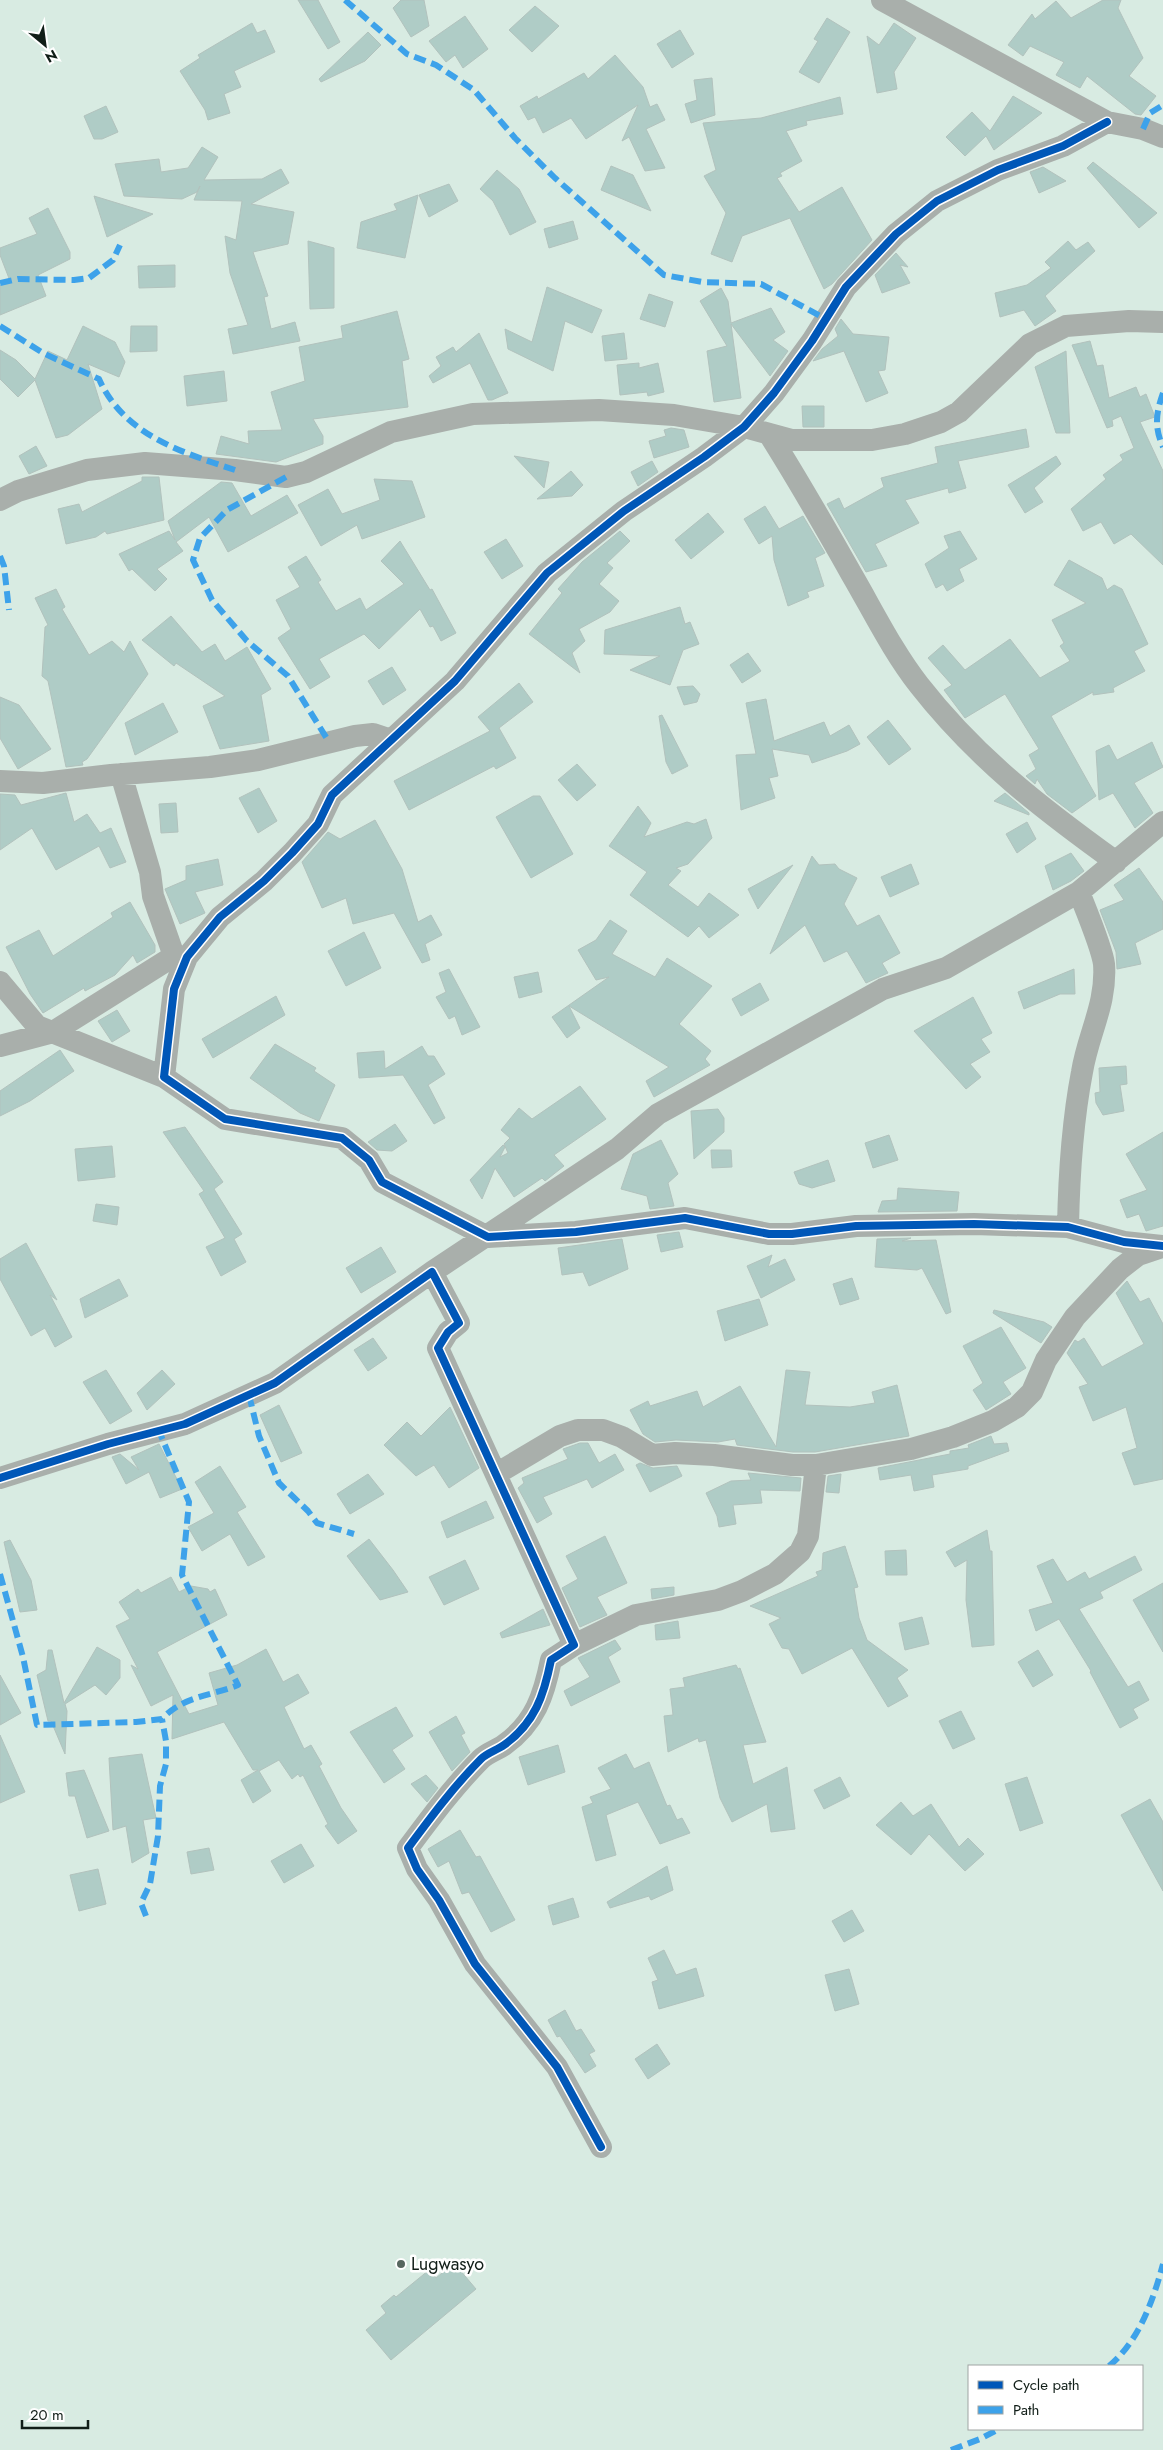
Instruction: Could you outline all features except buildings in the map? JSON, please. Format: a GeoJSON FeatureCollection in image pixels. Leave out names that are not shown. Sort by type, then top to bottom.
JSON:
{"type":"FeatureCollection","features":[{"type":"Feature","properties":{"kind":"street"},"geometry":{"type":"LineString","coordinates":[[882,0],[1107,122],[1143,129],[1163,137]]}},
{"type":"Feature","properties":{"kind":"street"},"geometry":{"type":"LineString","coordinates":[[0,1046],[53,1032],[180,957],[220,917],[264,882],[318,824],[332,795],[455,681],[547,572],[624,511],[704,457],[744,427],[774,393],[801,356],[846,287],[896,234],[937,201],[998,170],[1063,146],[1107,122]]}},
{"type":"Feature","properties":{"kind":"street"},"geometry":{"type":"LineString","coordinates":[[0,500],[18,491],[87,470],[146,463],[235,470],[286,477],[306,472],[391,432],[473,414],[599,410],[674,415],[744,427],[792,440],[872,440],[905,434],[942,422],[959,412],[1030,344],[1066,326],[1129,321],[1163,322]]}},
{"type":"Feature","properties":{"kind":"street"},"geometry":{"type":"LineString","coordinates":[[769,434],[872,611],[918,684],[958,732],[992,766],[1042,808],[1116,862]]}},
{"type":"Feature","properties":{"kind":"street"},"geometry":{"type":"LineString","coordinates":[[0,781],[43,783],[121,774],[210,767],[258,760],[355,736],[372,734],[391,740]]}},
{"type":"Feature","properties":{"kind":"street"},"geometry":{"type":"LineString","coordinates":[[121,774],[150,872],[153,896],[180,957],[174,989],[164,1076]]}},
{"type":"Feature","properties":{"kind":"street"},"geometry":{"type":"LineString","coordinates":[[0,1478],[108,1444],[185,1424],[276,1383],[432,1272],[488,1237],[617,1149],[658,1114],[883,990],[946,968],[1079,892],[1163,822]]}},
{"type":"Feature","properties":{"kind":"street"},"geometry":{"type":"LineString","coordinates":[[1068,1227],[1069,1159],[1075,1108],[1082,1069],[1102,1002],[1104,963],[1079,892]]}},
{"type":"Feature","properties":{"kind":"street"},"geometry":{"type":"LineString","coordinates":[[0,982],[37,1026],[164,1076],[225,1119],[342,1138],[369,1160],[382,1182],[488,1237],[576,1232],[685,1218],[768,1234],[792,1234],[856,1226],[974,1224],[1068,1227],[1124,1242],[1163,1246]]}},
{"type":"Feature","properties":{"kind":"street"},"geometry":{"type":"LineString","coordinates":[[496,1474],[560,1436],[578,1430],[603,1430],[622,1437],[652,1455],[675,1453],[792,1465],[816,1465],[911,1448],[953,1437],[993,1421],[1017,1408],[1032,1392],[1046,1360],[1075,1317],[1120,1269],[1138,1255],[1163,1246]]}},
{"type":"Feature","properties":{"kind":"street"},"geometry":{"type":"LineString","coordinates":[[432,1272],[460,1322],[448,1332],[438,1348],[574,1645]]}},
{"type":"Feature","properties":{"kind":"street"},"geometry":{"type":"LineString","coordinates":[[601,2147],[557,2067],[475,1964],[440,1900],[416,1869],[408,1848],[446,1797],[482,1757],[505,1744],[527,1724],[544,1695],[551,1660],[574,1645],[636,1614],[718,1600],[742,1591],[782,1568],[800,1552],[808,1536],[816,1465]]}},
{"type":"Feature","properties":{"kind":"marked path"},"geometry":{"type":"LineString","coordinates":[[345,0],[407,54],[436,65],[474,90],[515,138],[555,178],[664,275],[702,282],[761,284],[826,319]]}},
{"type":"Feature","properties":{"kind":"marked path"},"geometry":{"type":"LineString","coordinates":[[1143,129],[1150,113],[1163,105]]}},
{"type":"Feature","properties":{"kind":"marked path"},"geometry":{"type":"LineString","coordinates":[[0,283],[18,279],[74,280],[89,278],[113,260],[120,245]]}},
{"type":"Feature","properties":{"kind":"marked path"},"geometry":{"type":"LineString","coordinates":[[0,326],[43,353],[99,379],[110,398],[123,414],[156,439],[194,456],[235,470]]}},
{"type":"Feature","properties":{"kind":"marked path"},"geometry":{"type":"LineString","coordinates":[[1163,393],[1157,420],[1158,433],[1163,447]]}},
{"type":"Feature","properties":{"kind":"marked path"},"geometry":{"type":"LineString","coordinates":[[286,477],[227,510],[200,538],[193,560],[212,600],[247,641],[288,676],[329,742]]}},
{"type":"Feature","properties":{"kind":"marked path"},"geometry":{"type":"LineString","coordinates":[[0,556],[4,566],[9,610]]}},
{"type":"Feature","properties":{"kind":"marked path"},"geometry":{"type":"LineString","coordinates":[[249,1395],[259,1436],[279,1483],[308,1511],[317,1523],[354,1534]]}},
{"type":"Feature","properties":{"kind":"marked path"},"geometry":{"type":"LineString","coordinates":[[0,1574],[23,1657],[37,1725],[136,1722],[162,1719],[170,1711],[188,1701],[238,1685],[182,1575],[189,1502],[159,1431]]}},
{"type":"Feature","properties":{"kind":"marked path"},"geometry":{"type":"LineString","coordinates":[[146,1916],[141,1903],[150,1884],[158,1836],[160,1786],[166,1764],[166,1741],[162,1719]]}},
{"type":"Feature","properties":{"kind":"marked path"},"geometry":{"type":"LineString","coordinates":[[1110,2365],[1129,2345],[1144,2320],[1163,2264]]}},
{"type":"Feature","properties":{"kind":"marked path"},"geometry":{"type":"LineString","coordinates":[[951,2450],[997,2430]]}},
{"type":"Feature","properties":{"kind":"cycle path"},"geometry":{"type":"LineString","coordinates":[[1107,122],[1063,146],[998,170],[937,201],[896,234],[846,287],[812,341],[774,393],[744,427],[704,457],[624,511],[547,573],[455,681],[332,795],[318,824],[264,881],[220,917],[187,957],[174,989],[164,1077],[225,1119],[342,1138],[369,1160],[382,1182],[488,1237],[576,1232],[685,1218],[769,1234],[792,1234],[856,1226],[974,1224],[1068,1227],[1124,1242],[1163,1246]]}},
{"type":"Feature","properties":{"kind":"cycle path"},"geometry":{"type":"LineString","coordinates":[[0,1478],[108,1444],[185,1424],[275,1383],[432,1272],[459,1323],[448,1332],[438,1348],[574,1645],[551,1660],[545,1685],[531,1718],[515,1736],[483,1757],[471,1769],[408,1848],[417,1869],[439,1900],[475,1964],[557,2067],[601,2147]]}},
{"type":"Feature","properties":{"kind":"place","name":"Lugwasyo"},"geometry":{"type":"Point","coordinates":[401,2264]}}]}
